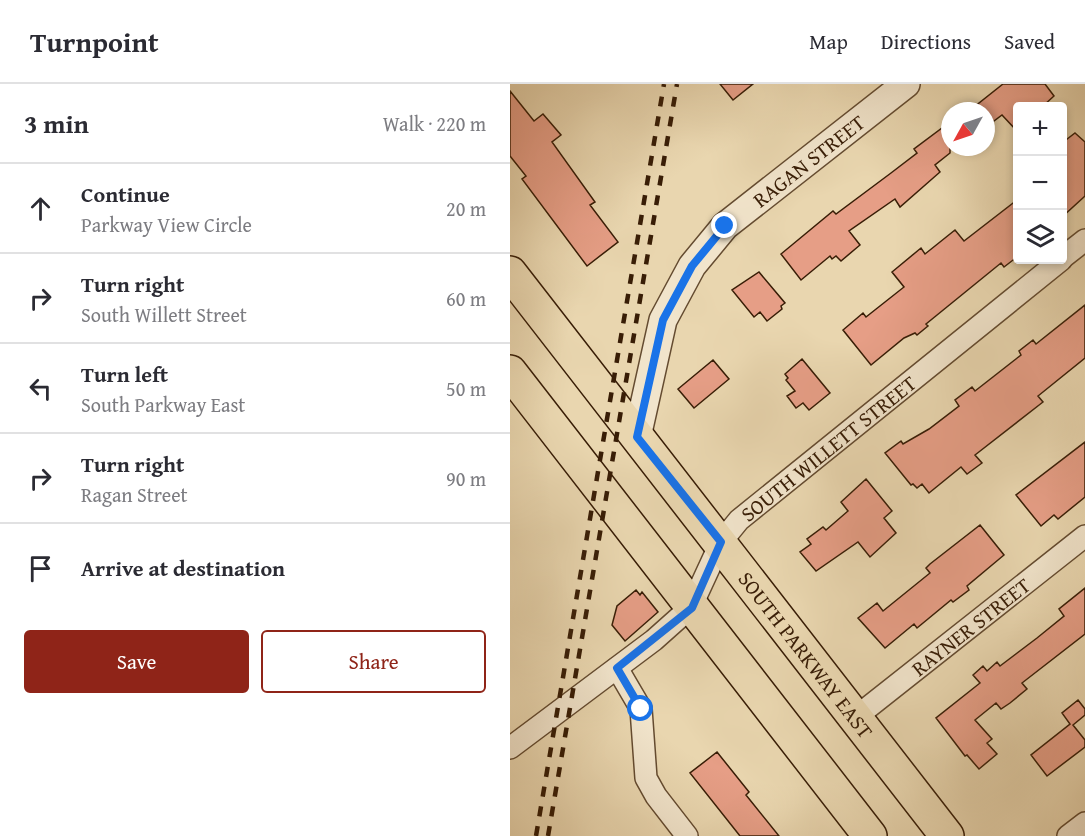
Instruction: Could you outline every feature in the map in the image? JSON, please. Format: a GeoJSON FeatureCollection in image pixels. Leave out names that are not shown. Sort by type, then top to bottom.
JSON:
{"type":"FeatureCollection","features":[{"type":"Feature","properties":{"kind":"main road","name":"SOUTH PARKWAY EAST"},"geometry":{"type":"LineString","coordinates":[[510,273],[947,836]]}},
{"type":"Feature","properties":{"kind":"main road"},"geometry":{"type":"LineString","coordinates":[[510,372],[870,836]]}},
{"type":"Feature","properties":{"kind":"street","name":"RAGAN STREET"},"geometry":{"type":"LineString","coordinates":[[637,437],[663,320],[692,266],[725,226],[906,84]]}},
{"type":"Feature","properties":{"kind":"street","name":"SOUTH WILLETT STREET"},"geometry":{"type":"LineString","coordinates":[[1067,255],[1085,240]]}},
{"type":"Feature","properties":{"kind":"street","name":"SOUTH WILLETT STREET"},"geometry":{"type":"LineString","coordinates":[[510,748],[617,668],[692,608],[721,542],[739,520],[1056,264]]}},
{"type":"Feature","properties":{"kind":"street","name":"RAYNER STREET"},"geometry":{"type":"LineString","coordinates":[[856,717],[1085,536]]}},
{"type":"Feature","properties":{"kind":"street"},"geometry":{"type":"LineString","coordinates":[[617,668],[641,709],[646,778],[687,836]]}},
{"type":"Feature","properties":{"kind":"street"},"geometry":{"type":"LineString","coordinates":[[1068,836],[1085,823]]}},
{"type":"Feature","properties":{"kind":"building"},"geometry":{"type":"Polygon","coordinates":[[[720,84],[753,84],[733,100],[720,84]]]}},
{"type":"Feature","properties":{"kind":"building"},"geometry":{"type":"Polygon","coordinates":[[[1003,84],[1045,84],[1054,96],[1047,102],[1013,102],[1013,127],[1002,115],[995,120],[995,102],[980,102],[1003,84]]]}},
{"type":"Feature","properties":{"kind":"building"},"geometry":{"type":"Polygon","coordinates":[[[510,91],[534,121],[543,114],[561,135],[552,142],[595,202],[590,205],[618,242],[587,266],[522,179],[526,176],[510,156],[510,91]]]}},
{"type":"Feature","properties":{"kind":"building"},"geometry":{"type":"Polygon","coordinates":[[[941,129],[941,156],[946,156],[935,165],[940,172],[900,207],[895,199],[849,231],[860,245],[841,261],[836,256],[832,259],[830,256],[801,280],[781,254],[833,211],[836,214],[917,153],[914,149],[941,129]]]}},
{"type":"Feature","properties":{"kind":"building"},"geometry":{"type":"Polygon","coordinates":[[[1075,133],[1085,142],[1085,196],[1067,212],[1067,156],[1067,139],[1075,133]]]}},
{"type":"Feature","properties":{"kind":"building"},"geometry":{"type":"Polygon","coordinates":[[[1013,203],[1013,260],[1004,267],[1001,263],[926,324],[928,326],[917,335],[915,333],[904,338],[871,365],[843,330],[863,313],[866,317],[904,287],[892,272],[921,248],[925,254],[955,230],[964,241],[1013,203]]]}},
{"type":"Feature","properties":{"kind":"building"},"geometry":{"type":"Polygon","coordinates":[[[759,272],[785,303],[781,306],[782,309],[767,321],[760,312],[754,317],[732,290],[759,272]]]}},
{"type":"Feature","properties":{"kind":"building"},"geometry":{"type":"Polygon","coordinates":[[[1085,305],[1085,358],[1038,396],[1043,402],[975,455],[982,463],[967,474],[961,467],[929,493],[922,484],[917,488],[911,485],[885,453],[901,441],[903,444],[929,429],[959,406],[955,400],[972,387],[975,391],[1021,355],[1019,351],[1033,340],[1036,344],[1085,305]]]}},
{"type":"Feature","properties":{"kind":"building"},"geometry":{"type":"Polygon","coordinates":[[[802,359],[830,393],[809,410],[803,403],[796,408],[787,396],[795,391],[786,380],[788,378],[785,374],[802,359]]]}},
{"type":"Feature","properties":{"kind":"building"},"geometry":{"type":"Polygon","coordinates":[[[713,360],[729,379],[694,408],[678,389],[713,360]]]}},
{"type":"Feature","properties":{"kind":"building"},"geometry":{"type":"Polygon","coordinates":[[[1085,442],[1085,497],[1058,519],[1054,515],[1041,526],[1016,495],[1085,442]]]}},
{"type":"Feature","properties":{"kind":"building"},"geometry":{"type":"Polygon","coordinates":[[[866,479],[892,511],[884,518],[896,533],[870,557],[858,542],[816,571],[800,552],[811,544],[807,539],[823,527],[826,530],[848,511],[841,502],[866,479]]]}},
{"type":"Feature","properties":{"kind":"building"},"geometry":{"type":"Polygon","coordinates":[[[980,525],[1004,555],[967,586],[969,590],[953,602],[951,600],[917,628],[914,624],[885,648],[858,618],[877,603],[883,611],[930,573],[926,568],[930,564],[980,525]]]}},
{"type":"Feature","properties":{"kind":"building"},"geometry":{"type":"Polygon","coordinates":[[[1085,588],[1085,634],[1022,683],[1027,689],[1010,703],[1001,709],[996,703],[975,720],[992,739],[987,743],[997,754],[979,769],[967,755],[965,756],[936,718],[980,683],[973,675],[983,666],[987,671],[997,662],[1000,666],[1037,638],[1064,616],[1059,609],[1085,588]]]}},
{"type":"Feature","properties":{"kind":"building"},"geometry":{"type":"Polygon","coordinates":[[[636,590],[640,595],[642,592],[658,612],[625,641],[612,625],[617,606],[636,590]]]}},
{"type":"Feature","properties":{"kind":"building"},"geometry":{"type":"Polygon","coordinates":[[[1078,700],[1085,709],[1085,715],[1073,725],[1085,740],[1085,747],[1047,776],[1031,755],[1070,724],[1062,713],[1078,700]]]}},
{"type":"Feature","properties":{"kind":"building"},"geometry":{"type":"Polygon","coordinates":[[[717,752],[749,792],[746,795],[779,836],[740,836],[690,773],[717,752]]]}},
{"type":"Feature","properties":{"kind":"railway"},"geometry":{"type":"LineString","coordinates":[[536,836],[664,84]]}},
{"type":"Feature","properties":{"kind":"railway"},"geometry":{"type":"LineString","coordinates":[[548,836],[677,84]]}},
{"type":"Feature","properties":{"kind":"route"},"geometry":{"type":"LineString","coordinates":[[641,709],[617,668],[692,608],[721,542],[637,437],[663,320],[692,266],[725,226]]}}]}
